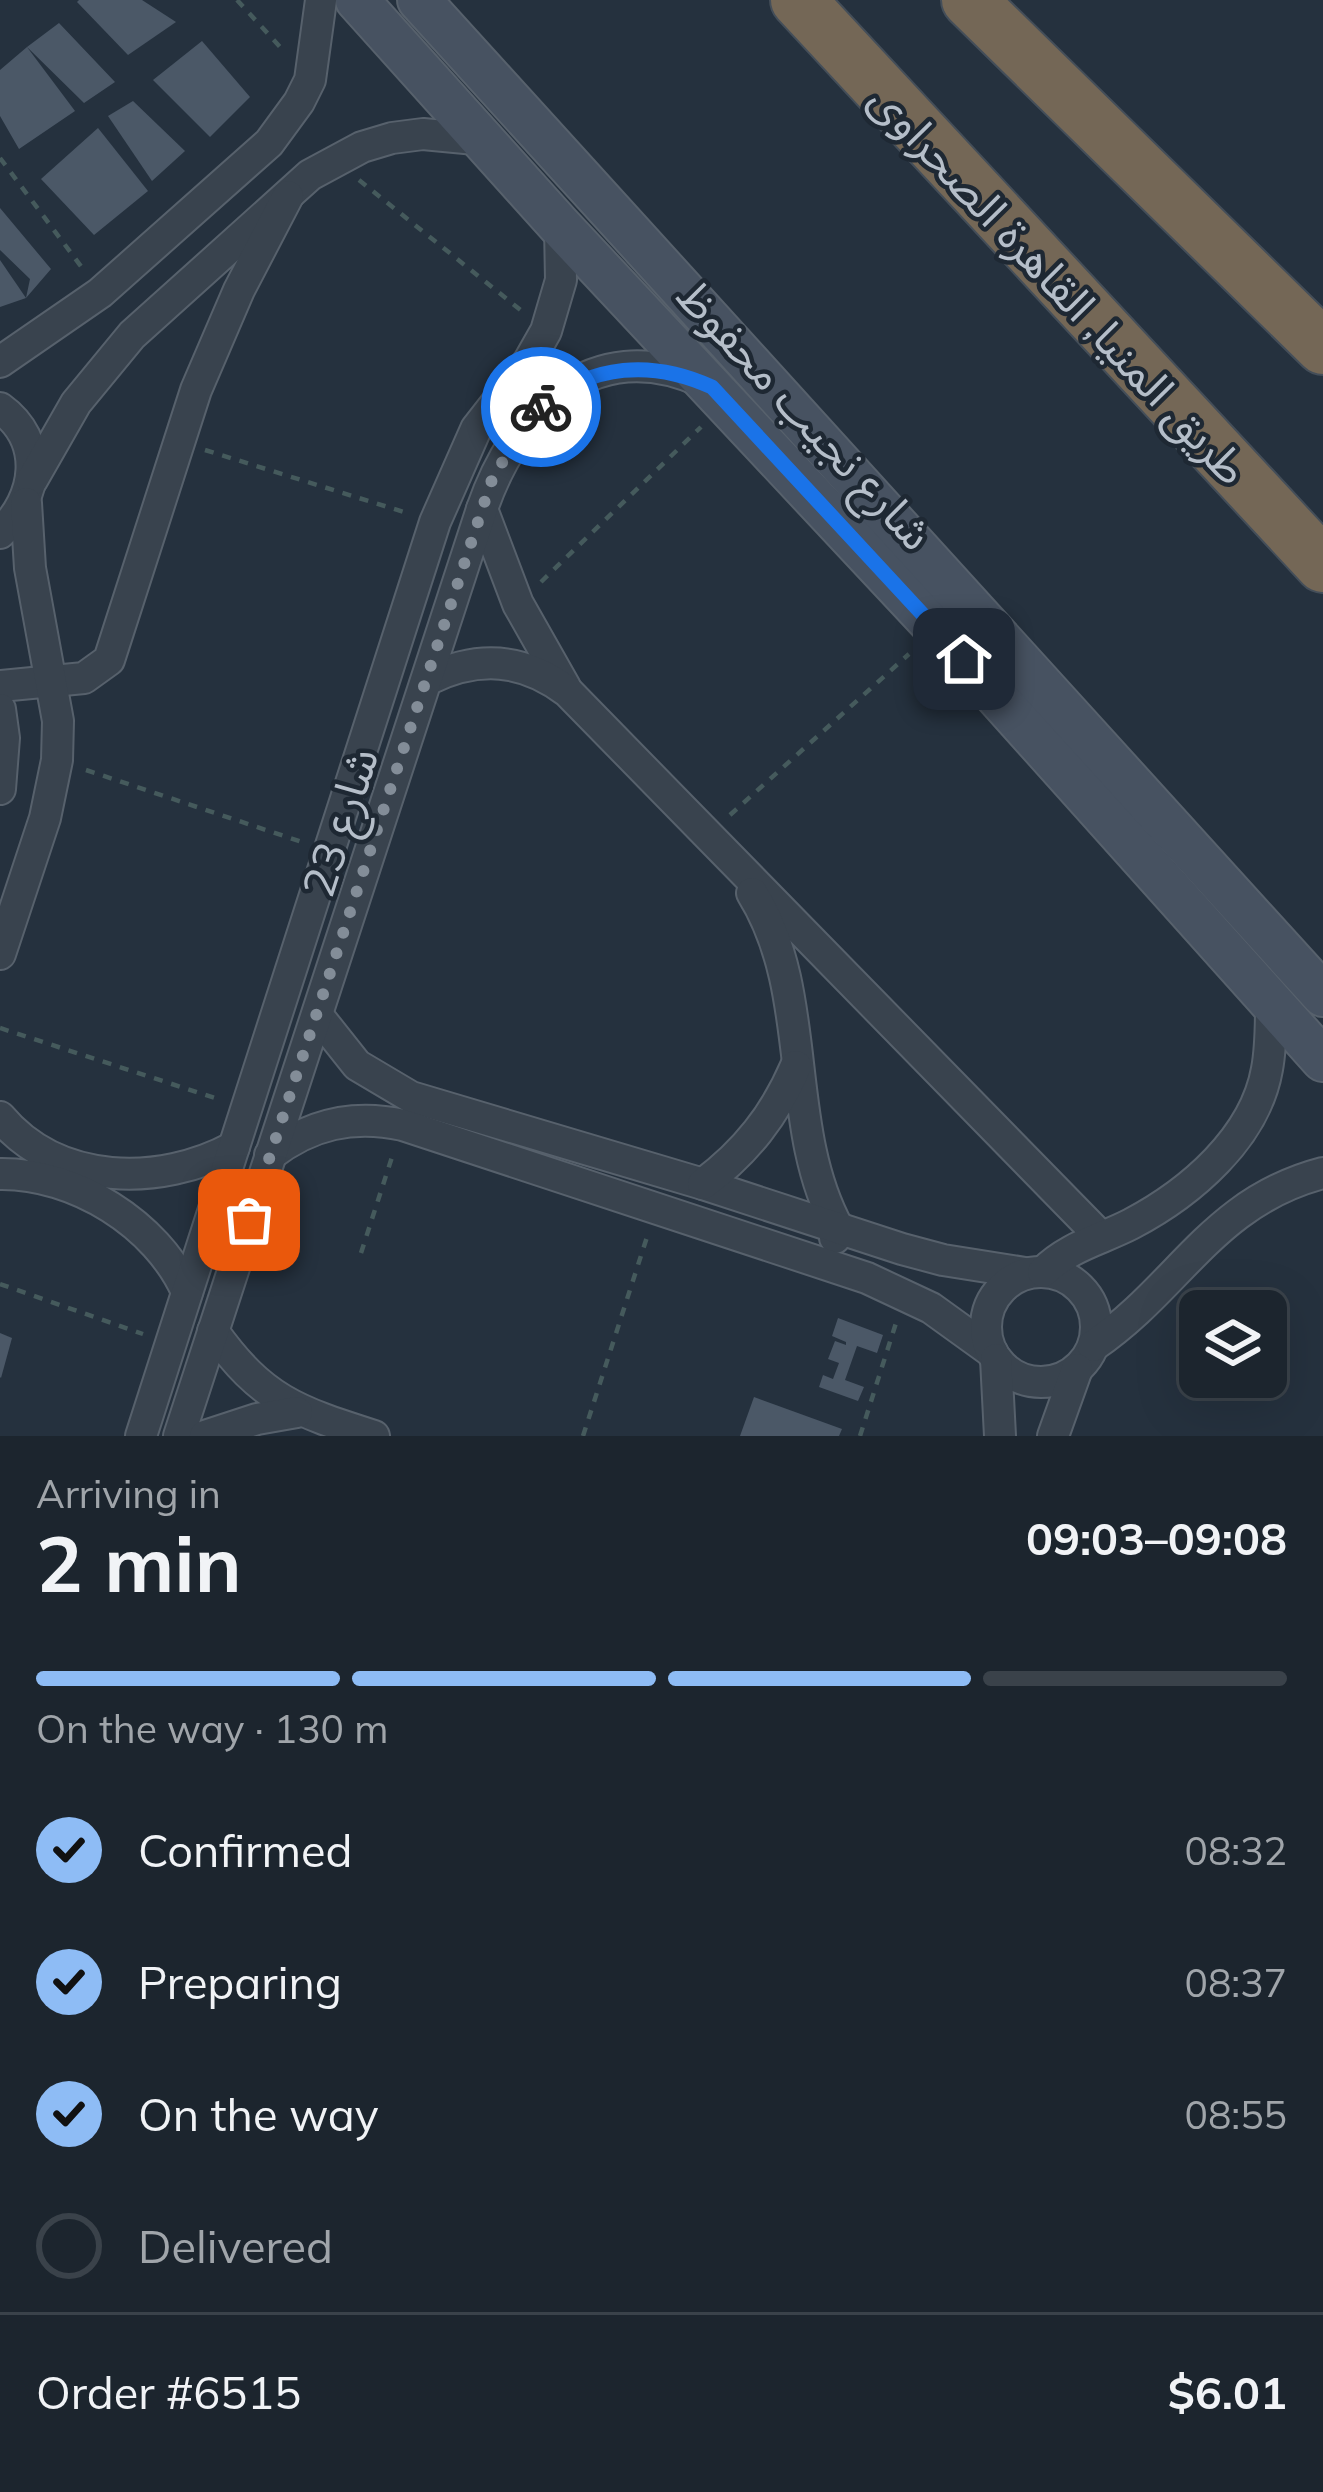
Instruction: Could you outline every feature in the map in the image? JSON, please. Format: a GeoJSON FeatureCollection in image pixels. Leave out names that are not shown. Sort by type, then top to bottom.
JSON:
{"type":"FeatureCollection","features":[{"type":"Feature","properties":{"kind":"highway","name":"طريق المنيا, القاهرة الصحراوى"},"geometry":{"type":"LineString","coordinates":[[798,0],[1319,558]]}},
{"type":"Feature","properties":{"kind":"highway"},"geometry":{"type":"LineString","coordinates":[[969,0],[1323,347]]}},
{"type":"Feature","properties":{"kind":"street"},"geometry":{"type":"LineString","coordinates":[[0,362],[100,293],[286,124],[310,80],[321,0]]}},
{"type":"Feature","properties":{"kind":"street","name":"شارع نجيب محفوظ"},"geometry":{"type":"LineString","coordinates":[[357,0],[560,226],[937,629],[1323,1060]]}},
{"type":"Feature","properties":{"kind":"street","name":"شارع نجيب محفوظ"},"geometry":{"type":"LineString","coordinates":[[419,0],[1323,995]]}},
{"type":"Feature","properties":{"kind":"street"},"geometry":{"type":"LineString","coordinates":[[0,533],[29,491],[76,403],[132,335],[288,196],[334,160],[392,138],[423,134],[486,140]]}},
{"type":"Feature","properties":{"kind":"street"},"geometry":{"type":"LineString","coordinates":[[0,686],[84,678],[98,670],[116,646],[177,442],[231,307],[288,196]]}},
{"type":"Feature","properties":{"kind":"street","name":"شارع 23"},"geometry":{"type":"LineString","coordinates":[[142,1436],[435,522],[465,448],[546,331],[561,280],[560,226]]}},
{"type":"Feature","properties":{"kind":"street","name":"شارع 23"},"geometry":{"type":"LineString","coordinates":[[179,1436],[482,509],[504,455],[553,397],[584,380],[619,370],[667,370],[720,394]]}},
{"type":"Feature","properties":{"kind":"street"},"geometry":{"type":"LineString","coordinates":[[0,408],[20,427],[28,443],[30,568],[58,721],[57,760],[45,818],[0,953]]}},
{"type":"Feature","properties":{"kind":"street"},"geometry":{"type":"LineString","coordinates":[[488,411],[520,431]]}},
{"type":"Feature","properties":{"kind":"street"},"geometry":{"type":"LineString","coordinates":[[482,509],[518,604],[568,692]]}},
{"type":"Feature","properties":{"kind":"street"},"geometry":{"type":"LineString","coordinates":[[429,679],[460,665],[495,662],[534,671],[568,692],[1101,1237]]}},
{"type":"Feature","properties":{"kind":"street"},"geometry":{"type":"LineString","coordinates":[[1018,720],[1051,692]]}},
{"type":"Feature","properties":{"kind":"street"},"geometry":{"type":"LineString","coordinates":[[0,709],[4,738],[0,790]]}},
{"type":"Feature","properties":{"kind":"street"},"geometry":{"type":"LineString","coordinates":[[719,846],[759,904],[778,956],[791,1010],[812,1169],[838,1228],[828,1264]]}},
{"type":"Feature","properties":{"kind":"street"},"geometry":{"type":"LineString","coordinates":[[1000,1436],[994,1355],[986,1320],[990,1305],[1011,1280],[1129,1225],[1178,1193],[1222,1154],[1258,1102],[1267,1072],[1271,1005]]}},
{"type":"Feature","properties":{"kind":"street"},"geometry":{"type":"LineString","coordinates":[[318,1016],[342,1050],[418,1120],[905,1295],[962,1329],[1019,1378],[1034,1382],[1049,1382],[1085,1358],[1134,1316],[1228,1219],[1286,1185],[1323,1173]]}},
{"type":"Feature","properties":{"kind":"street"},"geometry":{"type":"LineString","coordinates":[[703,1184],[727,1166],[768,1120],[796,1066]]}},
{"type":"Feature","properties":{"kind":"street"},"geometry":{"type":"LineString","coordinates":[[0,1117],[146,1235],[178,1271],[187,1292]]}},
{"type":"Feature","properties":{"kind":"street"},"geometry":{"type":"LineString","coordinates":[[270,1155],[304,1133],[343,1121],[418,1120],[703,1184],[943,1260],[1060,1275],[1087,1296],[1097,1329],[1053,1436]]}},
{"type":"Feature","properties":{"kind":"street"},"geometry":{"type":"LineString","coordinates":[[0,1174],[74,1178],[170,1171],[234,1147]]}},
{"type":"Feature","properties":{"kind":"street"},"geometry":{"type":"LineString","coordinates":[[213,1331],[250,1376],[297,1412],[374,1436]]}},
{"type":"Feature","properties":{"kind":"street"},"geometry":{"type":"LineString","coordinates":[[206,1436],[297,1412]]}},
{"type":"Feature","properties":{"kind":"path"},"geometry":{"type":"LineString","coordinates":[[237,0],[310,80]]}},
{"type":"Feature","properties":{"kind":"path"},"geometry":{"type":"LineString","coordinates":[[0,158],[100,293]]}},
{"type":"Feature","properties":{"kind":"path"},"geometry":{"type":"LineString","coordinates":[[334,160],[546,331]]}},
{"type":"Feature","properties":{"kind":"path"},"geometry":{"type":"LineString","coordinates":[[518,604],[720,394]]}},
{"type":"Feature","properties":{"kind":"path"},"geometry":{"type":"LineString","coordinates":[[177,442],[435,522]]}},
{"type":"Feature","properties":{"kind":"path"},"geometry":{"type":"LineString","coordinates":[[719,846],[937,629]]}},
{"type":"Feature","properties":{"kind":"path"},"geometry":{"type":"LineString","coordinates":[[57,760],[329,851]]}},
{"type":"Feature","properties":{"kind":"path"},"geometry":{"type":"LineString","coordinates":[[0,1028],[247,1108]]}},
{"type":"Feature","properties":{"kind":"path"},"geometry":{"type":"LineString","coordinates":[[361,1253],[418,1120]]}},
{"type":"Feature","properties":{"kind":"path"},"geometry":{"type":"LineString","coordinates":[[583,1436],[657,1209]]}},
{"type":"Feature","properties":{"kind":"path"},"geometry":{"type":"LineString","coordinates":[[0,1284],[171,1344]]}},
{"type":"Feature","properties":{"kind":"path"},"geometry":{"type":"LineString","coordinates":[[860,1436],[905,1295]]}},
{"type":"Feature","properties":{"kind":"building"},"geometry":{"type":"Polygon","coordinates":[[[79,0],[142,0],[176,22],[128,55],[79,0]]]}},
{"type":"Feature","properties":{"kind":"building"},"geometry":{"type":"Polygon","coordinates":[[[59,23],[115,82],[84,103],[27,47],[59,23]]]}},
{"type":"Feature","properties":{"kind":"building"},"geometry":{"type":"Polygon","coordinates":[[[202,41],[250,97],[210,137],[153,80],[202,41]]]}},
{"type":"Feature","properties":{"kind":"building"},"geometry":{"type":"Polygon","coordinates":[[[27,47],[75,111],[19,149],[0,116],[0,70],[27,47]]]}},
{"type":"Feature","properties":{"kind":"building"},"geometry":{"type":"Polygon","coordinates":[[[133,101],[185,151],[152,181],[108,116],[133,101]]]}},
{"type":"Feature","properties":{"kind":"building"},"geometry":{"type":"Polygon","coordinates":[[[98,128],[148,191],[94,235],[41,179],[98,128]]]}},
{"type":"Feature","properties":{"kind":"building"},"geometry":{"type":"Polygon","coordinates":[[[0,208],[51,269],[26,298],[30,279],[0,250],[0,208]]]}},
{"type":"Feature","properties":{"kind":"building"},"geometry":{"type":"Polygon","coordinates":[[[0,260],[26,298],[0,307],[0,260]]]}},
{"type":"Feature","properties":{"kind":"building"},"geometry":{"type":"Polygon","coordinates":[[[838,1318],[883,1335],[877,1353],[857,1346],[845,1380],[864,1387],[858,1401],[819,1387],[823,1375],[833,1379],[839,1363],[828,1359],[835,1341],[846,1345],[832,1336],[838,1318]]]}},
{"type":"Feature","properties":{"kind":"building"},"geometry":{"type":"Polygon","coordinates":[[[0,1333],[12,1338],[1,1378],[0,1377],[0,1333]]]}},
{"type":"Feature","properties":{"kind":"building"},"geometry":{"type":"Polygon","coordinates":[[[754,1397],[842,1429],[839,1436],[740,1436],[754,1397]]]}},
{"type":"Feature","properties":{"kind":"way so far"},"geometry":{"type":"LineString","coordinates":[[249,1220],[491,482],[504,455],[541,407]]}},
{"type":"Feature","properties":{"kind":"route"},"geometry":{"type":"LineString","coordinates":[[541,407],[573,384],[619,370],[667,370],[712,387],[964,659]]}}]}
